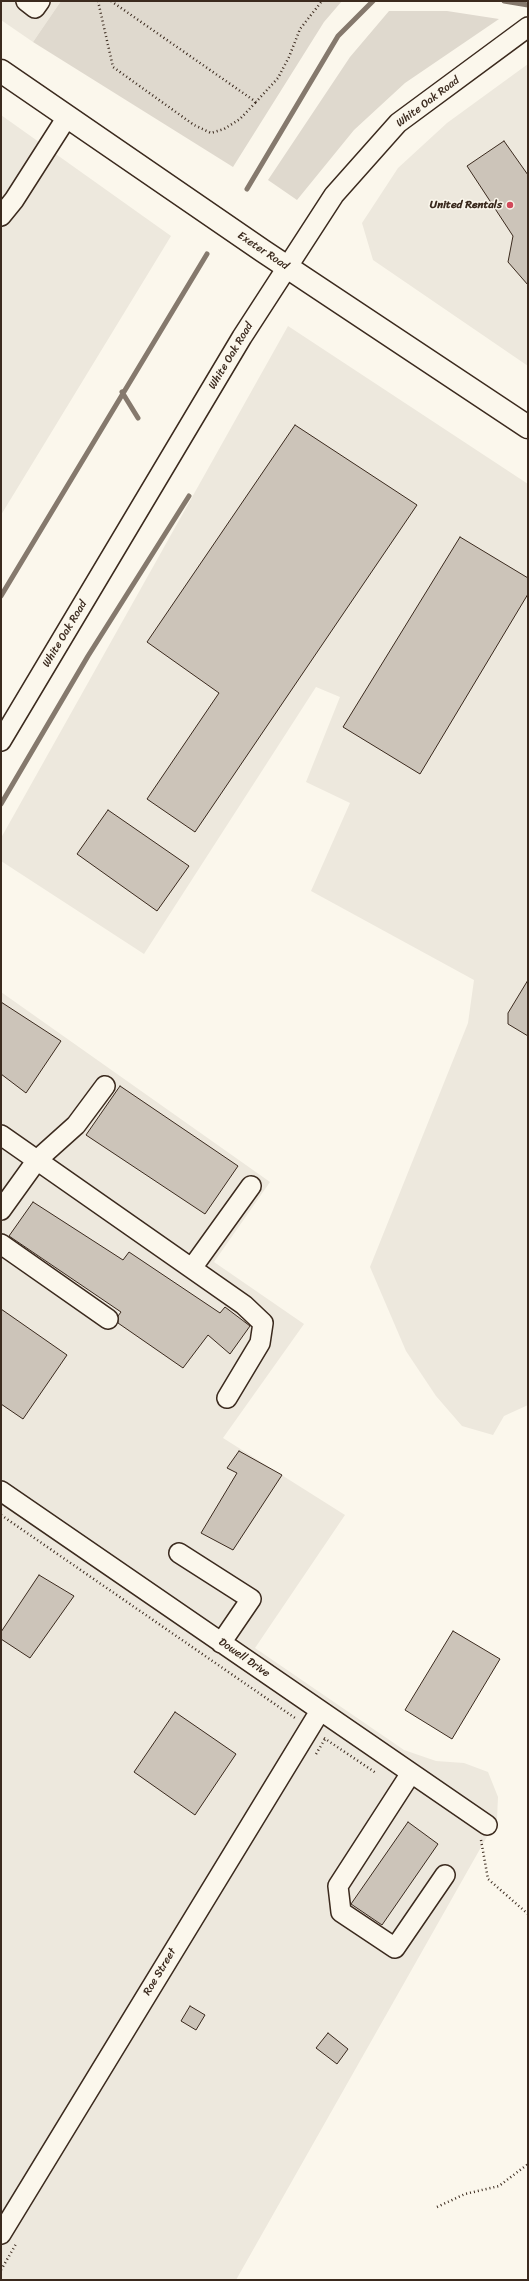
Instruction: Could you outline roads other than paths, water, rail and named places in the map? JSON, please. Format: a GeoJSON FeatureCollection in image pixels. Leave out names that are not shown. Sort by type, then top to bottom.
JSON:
{"type":"FeatureCollection","features":[{"type":"Feature","properties":{"kind":"main road","name":"Exeter Road"},"geometry":{"type":"LineString","coordinates":[[1,72],[287,267],[528,427]]}},
{"type":"Feature","properties":{"kind":"street"},"geometry":{"type":"LineString","coordinates":[[26,1],[35,8],[40,1]]}},
{"type":"Feature","properties":{"kind":"street","name":"White Oak Road"},"geometry":{"type":"LineString","coordinates":[[1,741],[242,337],[334,195],[398,123],[528,27]]}},
{"type":"Feature","properties":{"kind":"street"},"geometry":{"type":"LineString","coordinates":[[1,216],[14,200],[67,117]]}},
{"type":"Feature","properties":{"kind":"street"},"geometry":{"type":"LineString","coordinates":[[1,1210],[37,1160],[76,1125],[105,1086]]}},
{"type":"Feature","properties":{"kind":"street"},"geometry":{"type":"LineString","coordinates":[[1,1135],[244,1305],[263,1323],[260,1343],[227,1398]]}},
{"type":"Feature","properties":{"kind":"street"},"geometry":{"type":"LineString","coordinates":[[192,1268],[251,1186]]}},
{"type":"Feature","properties":{"kind":"street"},"geometry":{"type":"LineString","coordinates":[[1,1244],[108,1319]]}},
{"type":"Feature","properties":{"kind":"street","name":"Dowell Drive"},"geometry":{"type":"LineString","coordinates":[[1,1491],[482,1822]]}},
{"type":"Feature","properties":{"kind":"street"},"geometry":{"type":"LineString","coordinates":[[179,1553],[251,1598],[222,1643]]}},
{"type":"Feature","properties":{"kind":"street","name":"Roe Street"},"geometry":{"type":"LineString","coordinates":[[1,2234],[320,1711]]}},
{"type":"Feature","properties":{"kind":"street"},"geometry":{"type":"LineString","coordinates":[[411,1773],[338,1886],[341,1912],[395,1948],[445,1875]]}},
{"type":"Feature","properties":{"kind":"waterway"},"geometry":{"type":"LineString","coordinates":[[247,189],[338,36],[373,1]]}},
{"type":"Feature","properties":{"kind":"waterway"},"geometry":{"type":"LineString","coordinates":[[504,1],[528,5]]}},
{"type":"Feature","properties":{"kind":"waterway"},"geometry":{"type":"LineString","coordinates":[[1,596],[207,254]]}},
{"type":"Feature","properties":{"kind":"waterway"},"geometry":{"type":"LineString","coordinates":[[122,392],[138,418]]}},
{"type":"Feature","properties":{"kind":"waterway"},"geometry":{"type":"LineString","coordinates":[[1,804],[88,656],[189,496]]}},
{"type":"Feature","properties":{"kind":"place","name":"United Rentals"},"geometry":{"type":"Point","coordinates":[510,205]}}]}
